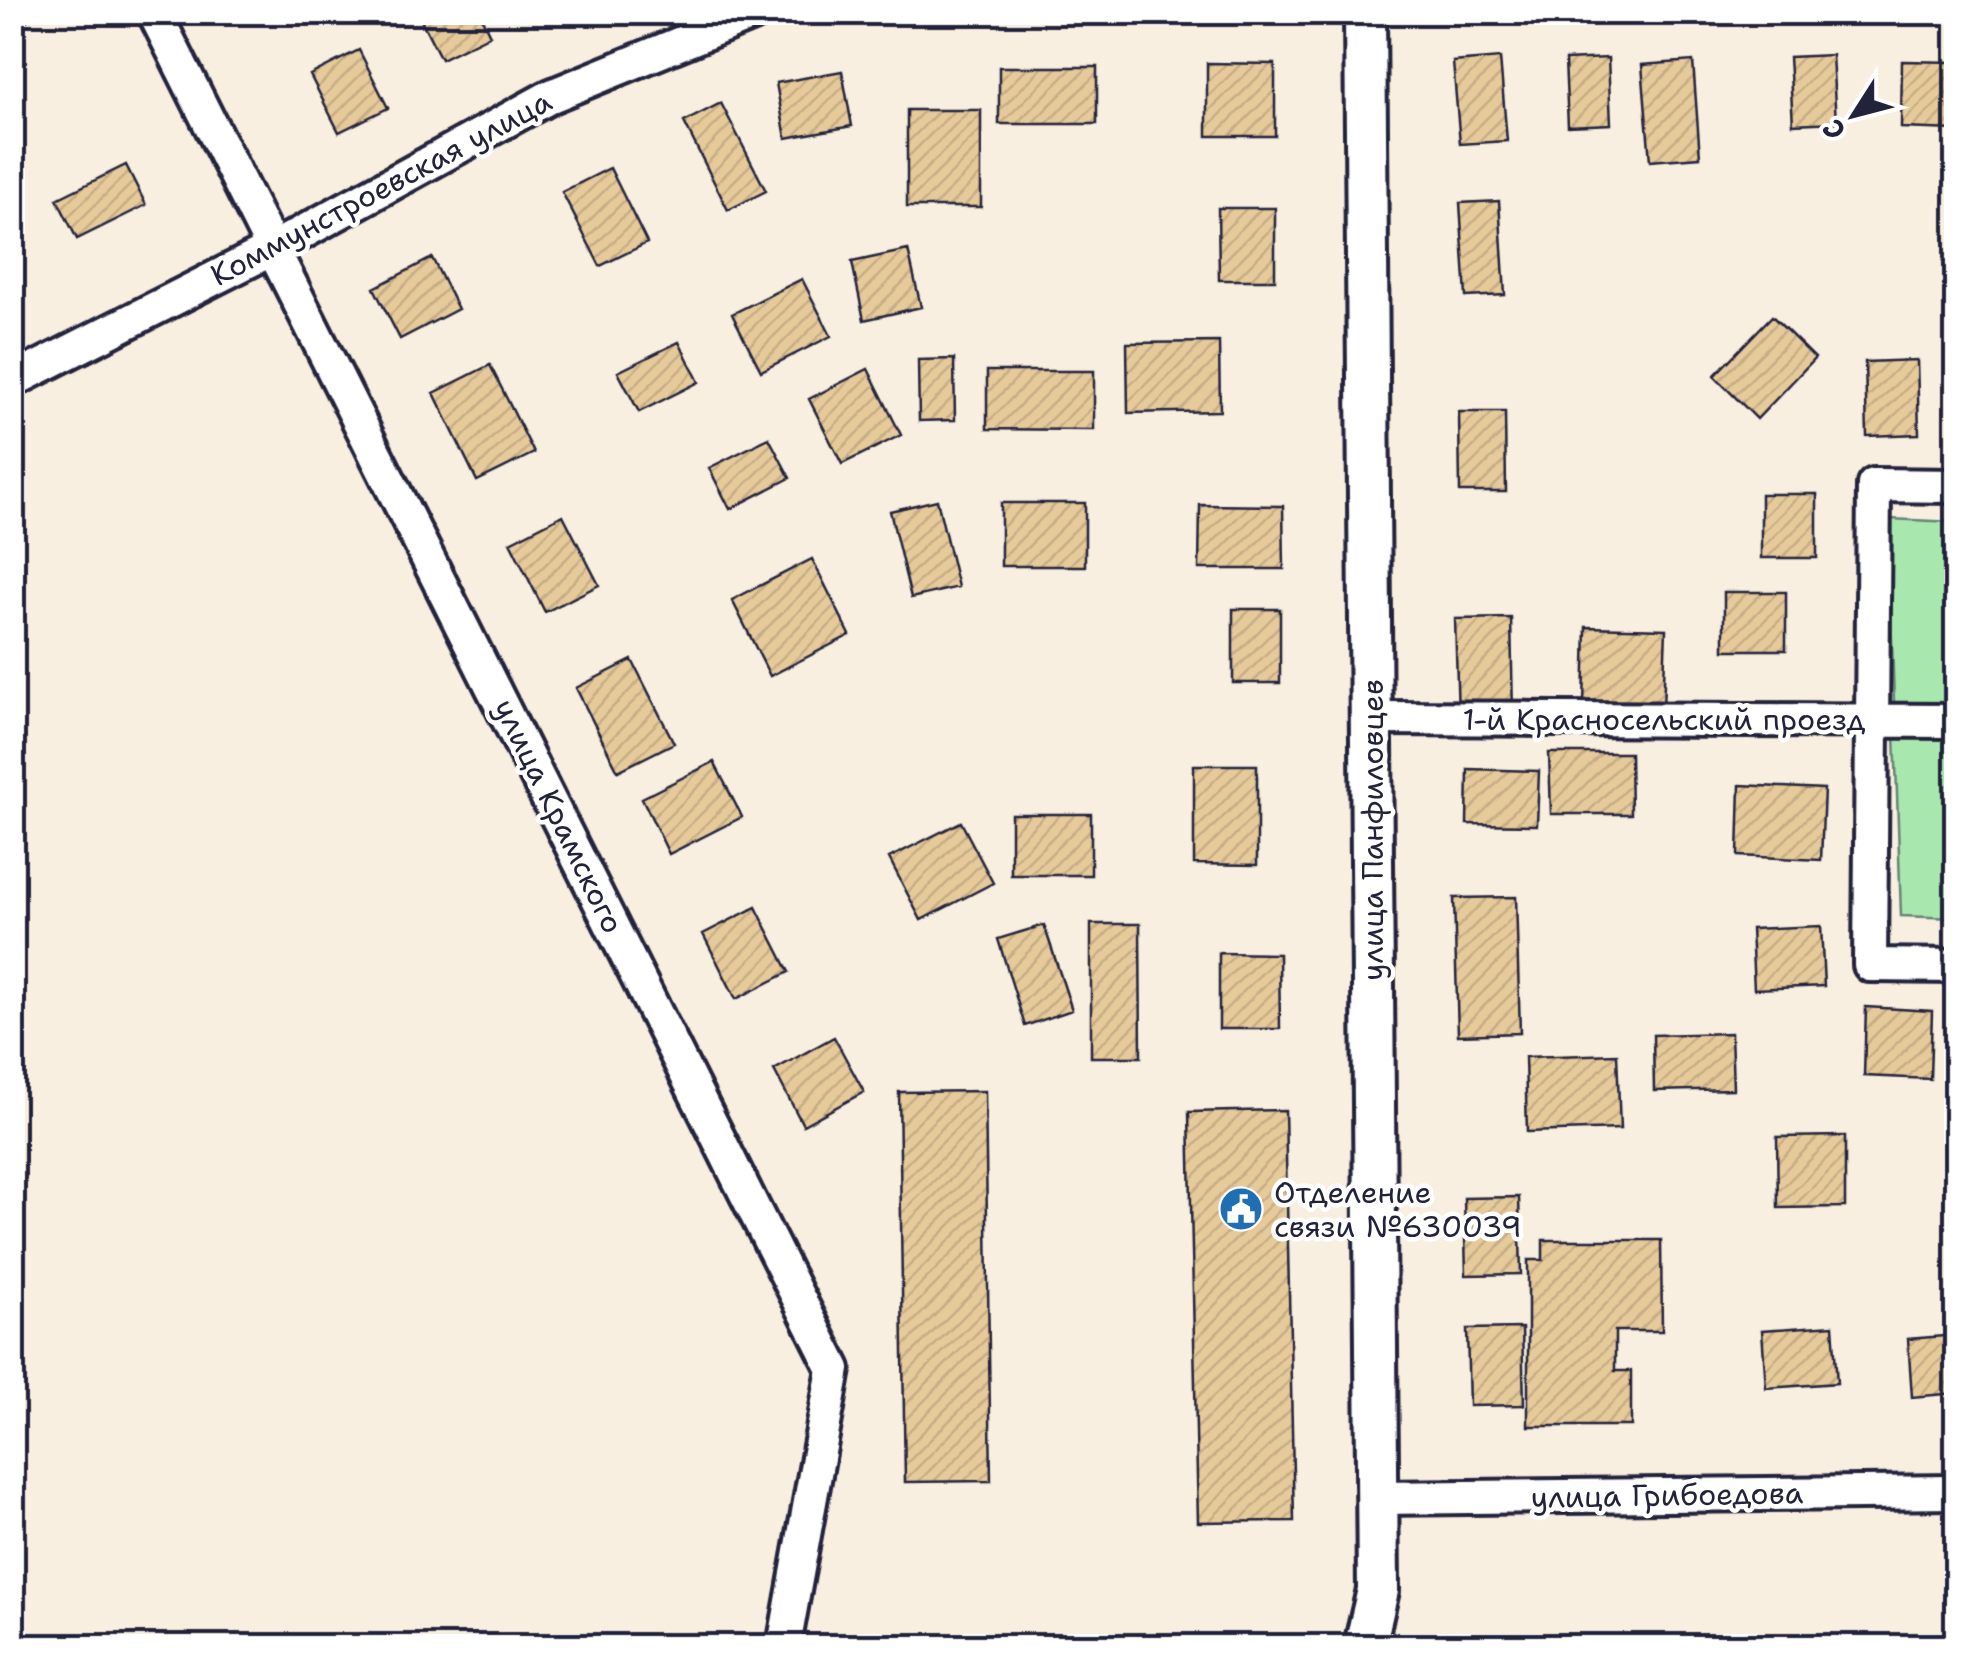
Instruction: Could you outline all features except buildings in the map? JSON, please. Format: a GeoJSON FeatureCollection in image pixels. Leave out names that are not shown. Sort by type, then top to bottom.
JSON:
{"type":"FeatureCollection","features":[{"type":"Feature","properties":{"kind":"street","name":"улица Крамского"},"geometry":{"type":"LineString","coordinates":[[154,12],[276,247],[834,1368],[784,1646]]}},
{"type":"Feature","properties":{"kind":"street","name":"Коммунстроевская улица"},"geometry":{"type":"LineString","coordinates":[[12,382],[276,247],[550,96],[757,12]]}},
{"type":"Feature","properties":{"kind":"street","name":"улица Панфиловцев"},"geometry":{"type":"LineString","coordinates":[[1364,12],[1378,1590],[1365,1646]]}},
{"type":"Feature","properties":{"kind":"street"},"geometry":{"type":"LineString","coordinates":[[1956,486],[1874,485],[1870,965],[1956,966]]}},
{"type":"Feature","properties":{"kind":"street","name":"1-й Красносельский проезд"},"geometry":{"type":"LineString","coordinates":[[1371,718],[1956,721]]}},
{"type":"Feature","properties":{"kind":"street","name":"улица Грибоедова"},"geometry":{"type":"LineString","coordinates":[[1377,1498],[1956,1492]]}},
{"type":"Feature","properties":{"kind":"green space"},"geometry":{"type":"Polygon","coordinates":[[[1888,519],[1956,522],[1956,918],[1901,916],[1888,519]]]}},
{"type":"Feature","properties":{"kind":"place","name":"Отделение связи №630039"},"geometry":{"type":"Point","coordinates":[1241,1209]}}]}
